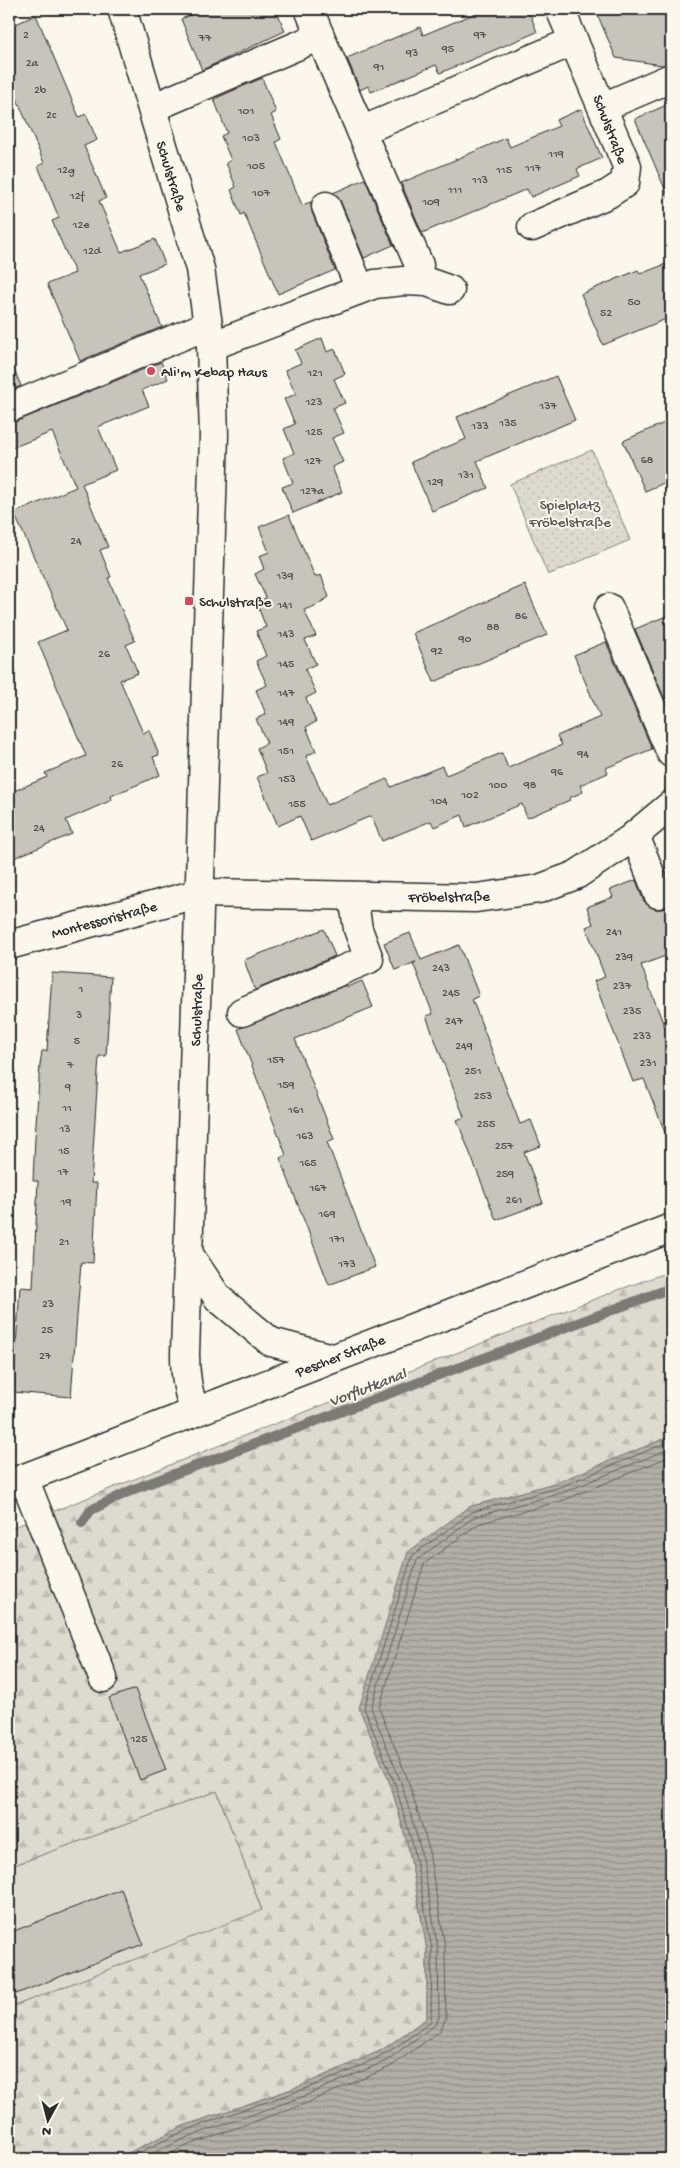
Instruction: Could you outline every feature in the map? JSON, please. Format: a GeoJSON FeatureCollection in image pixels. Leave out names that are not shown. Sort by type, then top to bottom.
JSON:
{"type":"FeatureCollection","features":[{"type":"Feature","properties":{"kind":"street","name":"Schulstraße"},"geometry":{"type":"LineString","coordinates":[[122,9],[200,269],[209,336],[214,435],[185,1373],[189,1397],[195,1411]]}},
{"type":"Feature","properties":{"kind":"street"},"geometry":{"type":"LineString","coordinates":[[309,9],[419,264]]}},
{"type":"Feature","properties":{"kind":"street","name":"Schulstraße"},"geometry":{"type":"LineString","coordinates":[[532,227],[608,194],[625,183],[627,166],[560,9]]}},
{"type":"Feature","properties":{"kind":"street"},"geometry":{"type":"LineString","coordinates":[[152,108],[320,36]]}},
{"type":"Feature","properties":{"kind":"street"},"geometry":{"type":"LineString","coordinates":[[361,131],[574,41]]}},
{"type":"Feature","properties":{"kind":"street"},"geometry":{"type":"LineString","coordinates":[[603,107],[671,78]]}},
{"type":"Feature","properties":{"kind":"street"},"geometry":{"type":"LineString","coordinates":[[326,206],[360,290]]}},
{"type":"Feature","properties":{"kind":"street"},"geometry":{"type":"LineString","coordinates":[[9,408],[209,336],[375,284],[404,281],[427,282],[450,290]]}},
{"type":"Feature","properties":{"kind":"street"},"geometry":{"type":"LineString","coordinates":[[609,608],[671,753]]}},
{"type":"Feature","properties":{"kind":"street","name":"Fröbelstraße"},"geometry":{"type":"LineString","coordinates":[[200,893],[476,898],[539,890],[576,876],[635,835],[671,805]]}},
{"type":"Feature","properties":{"kind":"street"},"geometry":{"type":"LineString","coordinates":[[635,835],[658,894]]}},
{"type":"Feature","properties":{"kind":"street","name":"Montessoristraße"},"geometry":{"type":"LineString","coordinates":[[9,945],[200,893]]}},
{"type":"Feature","properties":{"kind":"street"},"geometry":{"type":"LineString","coordinates":[[242,1012],[369,959],[358,929],[353,896]]}},
{"type":"Feature","properties":{"kind":"street","name":"Pescher Straße"},"geometry":{"type":"LineString","coordinates":[[16,1481],[671,1228]]}},
{"type":"Feature","properties":{"kind":"street"},"geometry":{"type":"LineString","coordinates":[[188,1254],[218,1298],[271,1342],[332,1358]]}},
{"type":"Feature","properties":{"kind":"street"},"geometry":{"type":"LineString","coordinates":[[16,1481],[103,1678]]}},
{"type":"Feature","properties":{"kind":"green space","name":"Spielplatz Fröbelstraße"},"geometry":{"type":"Polygon","coordinates":[[[592,450],[630,540],[548,575],[510,484],[592,450]]]}},
{"type":"Feature","properties":{"kind":"green space"},"geometry":{"type":"Polygon","coordinates":[[[671,1271],[671,1436],[558,1482],[469,1507],[391,1786],[409,1850],[427,1950],[427,2018],[382,2050],[298,2087],[183,2126],[116,2159],[9,2159],[9,2008],[262,1910],[217,1791],[9,1867],[9,1529],[618,1290],[671,1271]]]}},
{"type":"Feature","properties":{"kind":"green space"},"geometry":{"type":"Polygon","coordinates":[[[217,1791],[262,1911],[9,2008],[9,1867],[217,1791]]]}},
{"type":"Feature","properties":{"kind":"water"},"geometry":{"type":"Polygon","coordinates":[[[671,1436],[671,2159],[116,2159],[183,2126],[298,2087],[382,2050],[427,2018],[427,1950],[409,1850],[391,1786],[359,1708],[408,1552],[469,1507],[558,1482],[671,1436]]]}},
{"type":"Feature","properties":{"kind":"building"},"geometry":{"type":"Polygon","coordinates":[[[205,9],[276,9],[285,31],[202,70],[181,19],[205,9]]]}},
{"type":"Feature","properties":{"kind":"building"},"geometry":{"type":"Polygon","coordinates":[[[486,9],[528,9],[537,32],[440,73],[436,65],[371,92],[368,86],[360,90],[347,58],[420,27],[423,35],[486,9]]]}},
{"type":"Feature","properties":{"kind":"building"},"geometry":{"type":"Polygon","coordinates":[[[595,9],[671,9],[671,63],[662,65],[616,58],[595,9]]]}},
{"type":"Feature","properties":{"kind":"building"},"geometry":{"type":"Polygon","coordinates":[[[36,15],[79,117],[86,114],[97,140],[84,146],[106,198],[99,201],[121,252],[155,239],[165,264],[139,274],[162,327],[80,361],[47,284],[75,273],[52,221],[59,218],[38,166],[44,163],[9,80],[9,27],[36,15]]]}},
{"type":"Feature","properties":{"kind":"building"},"geometry":{"type":"Polygon","coordinates":[[[262,78],[276,112],[271,115],[281,139],[276,142],[302,205],[311,202],[312,212],[335,270],[278,294],[244,213],[241,215],[231,190],[236,187],[226,163],[231,160],[221,136],[227,133],[214,99],[262,78]]]}},
{"type":"Feature","properties":{"kind":"building"},"geometry":{"type":"Polygon","coordinates":[[[671,103],[671,203],[635,119],[671,103]]]}},
{"type":"Feature","properties":{"kind":"building"},"geometry":{"type":"Polygon","coordinates":[[[581,109],[602,158],[577,169],[580,176],[531,197],[527,189],[422,233],[401,183],[506,138],[510,147],[559,126],[556,120],[581,109]]]}},
{"type":"Feature","properties":{"kind":"building"},"geometry":{"type":"Polygon","coordinates":[[[365,179],[393,245],[364,258],[340,200],[333,193],[365,179]]]}},
{"type":"Feature","properties":{"kind":"building"},"geometry":{"type":"Polygon","coordinates":[[[671,262],[671,317],[603,345],[581,294],[638,270],[640,274],[671,262]]]}},
{"type":"Feature","properties":{"kind":"building"},"geometry":{"type":"Polygon","coordinates":[[[322,338],[327,352],[335,349],[345,374],[334,379],[345,403],[333,408],[344,433],[332,438],[343,462],[332,467],[342,492],[293,513],[282,487],[293,483],[283,458],[294,453],[284,429],[295,424],[284,399],[296,394],[285,370],[301,363],[295,350],[322,338]]]}},
{"type":"Feature","properties":{"kind":"building"},"geometry":{"type":"Polygon","coordinates":[[[9,357],[21,386],[9,391],[9,357]]]}},
{"type":"Feature","properties":{"kind":"building"},"geometry":{"type":"Polygon","coordinates":[[[161,362],[168,379],[142,390],[149,406],[98,427],[116,470],[82,484],[108,547],[100,550],[111,577],[108,578],[135,641],[126,645],[138,673],[120,680],[143,733],[149,730],[159,755],[153,757],[160,775],[111,796],[112,800],[66,820],[72,834],[9,860],[9,793],[47,777],[45,773],[86,756],[38,642],[67,630],[14,513],[76,487],[52,432],[9,449],[9,423],[161,362]]]}},
{"type":"Feature","properties":{"kind":"building"},"geometry":{"type":"Polygon","coordinates":[[[556,376],[575,420],[477,461],[488,488],[432,511],[411,462],[466,439],[457,417],[556,376]]]}},
{"type":"Feature","properties":{"kind":"building"},"geometry":{"type":"Polygon","coordinates":[[[671,420],[671,480],[645,491],[623,441],[671,420]]]}},
{"type":"Feature","properties":{"kind":"building"},"geometry":{"type":"Polygon","coordinates":[[[289,515],[315,577],[321,575],[329,597],[315,606],[304,610],[316,636],[305,640],[316,664],[305,669],[316,693],[306,698],[316,722],[306,727],[316,751],[306,756],[327,805],[387,779],[391,787],[442,766],[446,775],[502,753],[508,768],[562,745],[557,736],[600,717],[574,655],[606,642],[652,749],[606,768],[608,773],[580,785],[583,792],[569,798],[570,800],[527,818],[522,804],[466,827],[462,815],[434,827],[431,821],[382,841],[371,816],[311,841],[300,816],[278,826],[257,777],[267,773],[257,748],[267,743],[256,719],[266,714],[256,690],[267,685],[256,661],[266,656],[256,631],[266,627],[256,602],[266,598],[255,574],[264,569],[259,556],[269,552],[259,527],[289,515]]]}},
{"type":"Feature","properties":{"kind":"building"},"geometry":{"type":"Polygon","coordinates":[[[525,585],[547,635],[434,682],[413,633],[525,585]]]}},
{"type":"Feature","properties":{"kind":"building"},"geometry":{"type":"Polygon","coordinates":[[[671,614],[671,714],[635,629],[671,614]]]}},
{"type":"Feature","properties":{"kind":"building"},"geometry":{"type":"Polygon","coordinates":[[[671,867],[671,885],[665,869],[671,867]]]}},
{"type":"Feature","properties":{"kind":"building"},"geometry":{"type":"Polygon","coordinates":[[[636,880],[643,900],[649,906],[655,909],[663,909],[671,902],[671,954],[641,965],[671,1044],[671,1145],[644,1079],[633,1082],[594,981],[605,977],[586,927],[593,924],[587,907],[613,897],[610,890],[636,880]]]}},
{"type":"Feature","properties":{"kind":"building"},"geometry":{"type":"Polygon","coordinates":[[[324,929],[335,956],[255,990],[244,960],[324,929]]]}},
{"type":"Feature","properties":{"kind":"building"},"geometry":{"type":"Polygon","coordinates":[[[410,933],[421,960],[459,945],[479,996],[472,999],[520,1124],[531,1120],[541,1146],[524,1152],[543,1203],[496,1220],[457,1120],[464,1117],[426,1016],[433,1014],[413,963],[395,970],[384,943],[410,933]]]}},
{"type":"Feature","properties":{"kind":"building"},"geometry":{"type":"Polygon","coordinates":[[[52,973],[111,977],[106,1056],[99,1056],[91,1183],[97,1183],[93,1263],[81,1262],[71,1397],[13,1392],[20,1287],[33,1288],[38,1181],[33,1181],[35,1138],[40,1065],[42,1051],[47,1051],[52,973]]]}},
{"type":"Feature","properties":{"kind":"building"},"geometry":{"type":"Polygon","coordinates":[[[362,981],[373,1007],[295,1039],[334,1139],[327,1142],[375,1267],[329,1285],[280,1158],[286,1155],[238,1029],[346,985],[347,987],[362,981]]]}},
{"type":"Feature","properties":{"kind":"building"},"geometry":{"type":"Polygon","coordinates":[[[135,1689],[166,1770],[140,1780],[109,1698],[135,1689]]]}},
{"type":"Feature","properties":{"kind":"building"},"geometry":{"type":"Polygon","coordinates":[[[121,1889],[143,1944],[16,1994],[9,1975],[9,1933],[121,1889]]]}},
{"type":"Feature","properties":{"kind":"waterway","name":"Vorflutkanal"},"geometry":{"type":"LineString","coordinates":[[82,1523],[91,1510],[134,1489],[671,1288]]}},
{"type":"Feature","properties":{"kind":"place","name":"Ali'm Kebap Haus"},"geometry":{"type":"Point","coordinates":[151,371]}},
{"type":"Feature","properties":{"kind":"place","name":"Schulstraße"},"geometry":{"type":"Point","coordinates":[189,601]}}]}
